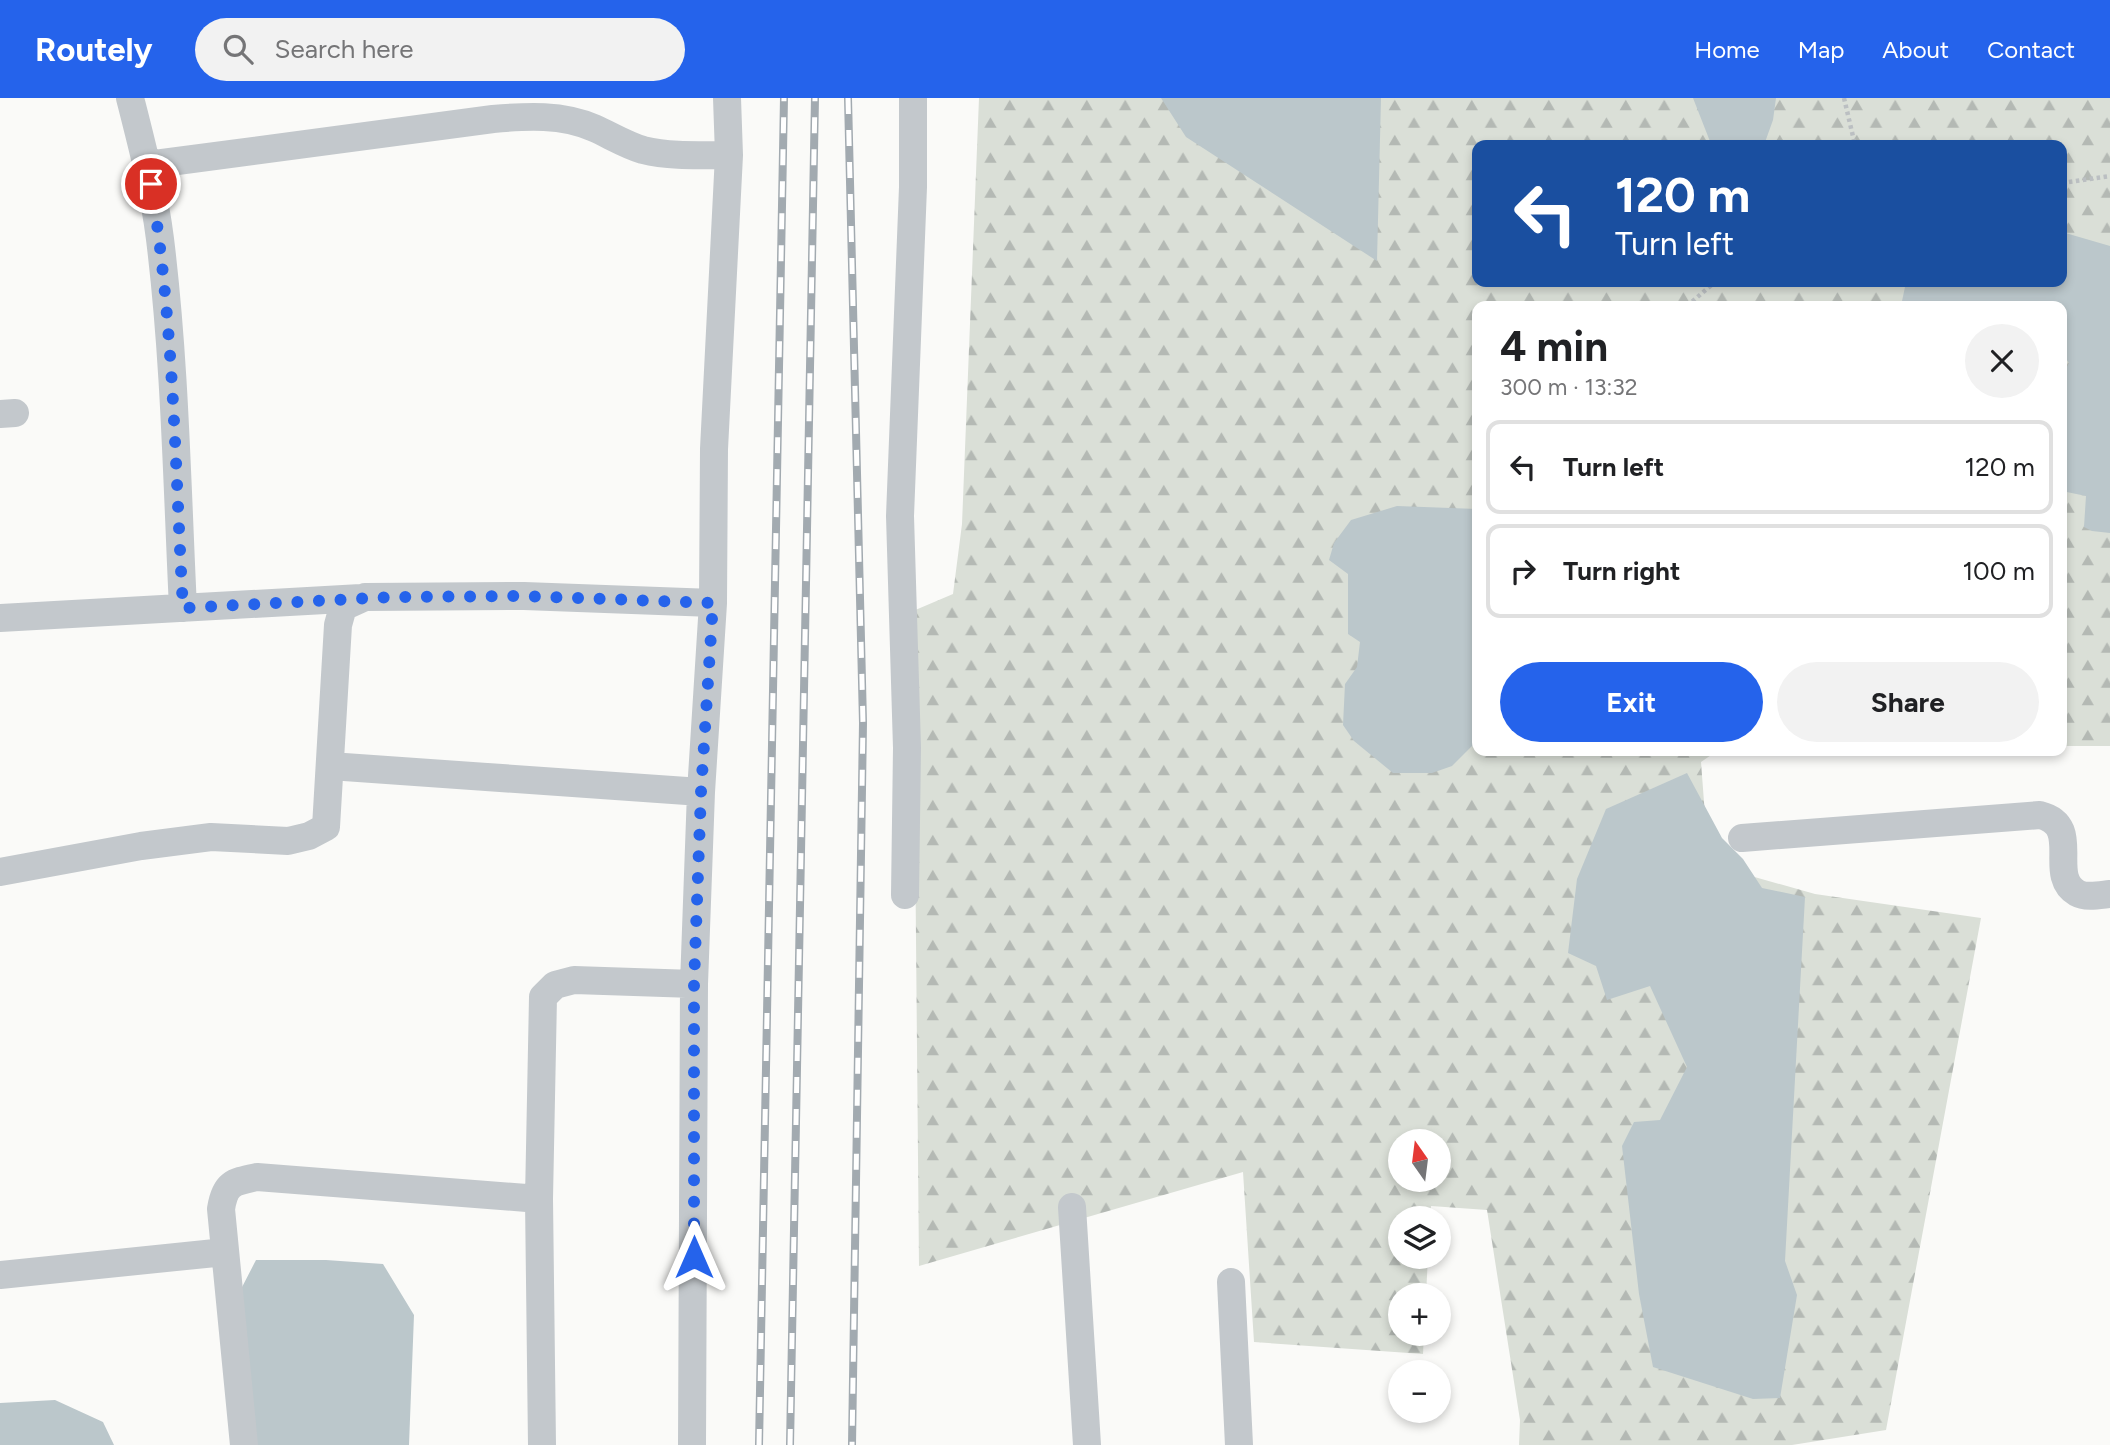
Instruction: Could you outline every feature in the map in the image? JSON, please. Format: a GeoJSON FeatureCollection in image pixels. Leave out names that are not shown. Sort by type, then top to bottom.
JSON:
{"type":"FeatureCollection","features":[{"type":"Feature","properties":{"kind":"street"},"geometry":{"type":"LineString","coordinates":[[130,98],[160,238],[183,608]]}},
{"type":"Feature","properties":{"kind":"street"},"geometry":{"type":"LineString","coordinates":[[692,1445],[694,984],[701,792],[713,603],[714,449],[729,155],[727,98]]}},
{"type":"Feature","properties":{"kind":"street"},"geometry":{"type":"LineString","coordinates":[[905,895],[907,748],[900,516],[913,187],[913,98]]}},
{"type":"Feature","properties":{"kind":"street"},"geometry":{"type":"LineString","coordinates":[[146,165],[530,116],[574,121],[643,150],[729,155]]}},
{"type":"Feature","properties":{"kind":"street"},"geometry":{"type":"LineString","coordinates":[[0,618],[365,597],[524,596],[713,603]]}},
{"type":"Feature","properties":{"kind":"street"},"geometry":{"type":"LineString","coordinates":[[0,873],[72,858],[211,837],[288,841],[326,827],[338,625],[343,607],[365,597]]}},
{"type":"Feature","properties":{"kind":"street"},"geometry":{"type":"LineString","coordinates":[[330,766],[701,792]]}},
{"type":"Feature","properties":{"kind":"street"},"geometry":{"type":"LineString","coordinates":[[1742,838],[2040,815],[2053,818],[2062,830],[2066,880],[2076,893],[2110,894]]}},
{"type":"Feature","properties":{"kind":"street"},"geometry":{"type":"LineString","coordinates":[[542,1445],[539,1199],[543,997],[555,985],[575,980],[694,984]]}},
{"type":"Feature","properties":{"kind":"street"},"geometry":{"type":"LineString","coordinates":[[244,1445],[221,1209],[224,1192],[235,1182],[257,1177],[539,1199]]}},
{"type":"Feature","properties":{"kind":"street"},"geometry":{"type":"LineString","coordinates":[[1072,1207],[1087,1445]]}},
{"type":"Feature","properties":{"kind":"street"},"geometry":{"type":"LineString","coordinates":[[0,1275],[225,1252]]}},
{"type":"Feature","properties":{"kind":"street"},"geometry":{"type":"LineString","coordinates":[[1231,1282],[1239,1445]]}},
{"type":"Feature","properties":{"kind":"path"},"geometry":{"type":"LineString","coordinates":[[1844,98],[1854,140]]}},
{"type":"Feature","properties":{"kind":"path"},"geometry":{"type":"LineString","coordinates":[[2067,182],[2110,176]]}},
{"type":"Feature","properties":{"kind":"path"},"geometry":{"type":"LineString","coordinates":[[1693,301],[1709,287]]}},
{"type":"Feature","properties":{"kind":"green space"},"geometry":{"type":"Polygon","coordinates":[[[979,98],[2110,98],[2110,746],[2067,746],[2067,301],[1472,301],[1472,756],[1710,756],[1701,762],[1707,842],[1737,872],[1815,894],[1981,918],[1886,1430],[1792,1445],[1519,1445],[1520,1420],[1487,1210],[1451,1206],[1388,1206],[1388,1269],[1427,1269],[1427,1283],[1388,1283],[1388,1346],[1423,1346],[1423,1354],[1254,1342],[1243,1172],[919,1266],[913,611],[953,594],[962,524],[979,98]]]}},
{"type":"Feature","properties":{"kind":"shaded area"},"geometry":{"type":"Polygon","coordinates":[[[1161,98],[1381,98],[1377,261],[1186,137],[1161,98]]]}},
{"type":"Feature","properties":{"kind":"shaded area"},"geometry":{"type":"Polygon","coordinates":[[[1693,98],[1776,98],[1773,120],[1766,140],[1709,140],[1693,98]]]}},
{"type":"Feature","properties":{"kind":"shaded area"},"geometry":{"type":"Polygon","coordinates":[[[2067,233],[2110,246],[2110,533],[2084,527],[2086,496],[2067,492],[2067,301],[1902,301],[1905,287],[2067,287],[2067,233]]]}},
{"type":"Feature","properties":{"kind":"shaded area"},"geometry":{"type":"Polygon","coordinates":[[[1397,506],[1472,509],[1472,746],[1452,766],[1432,773],[1393,773],[1354,741],[1343,725],[1345,684],[1357,667],[1360,642],[1348,634],[1348,574],[1329,560],[1334,543],[1351,520],[1397,506]]]}},
{"type":"Feature","properties":{"kind":"shaded area"},"geometry":{"type":"Polygon","coordinates":[[[1687,773],[1722,838],[1743,859],[1762,888],[1805,897],[1785,1261],[1797,1295],[1780,1398],[1753,1399],[1653,1367],[1639,1294],[1622,1146],[1634,1122],[1660,1120],[1687,1067],[1650,986],[1607,1000],[1596,966],[1568,953],[1577,879],[1606,809],[1687,773]]]}},
{"type":"Feature","properties":{"kind":"shaded area"},"geometry":{"type":"Polygon","coordinates":[[[256,1260],[326,1260],[383,1264],[414,1315],[409,1445],[253,1445],[239,1293],[256,1260]]]}},
{"type":"Feature","properties":{"kind":"shaded area"},"geometry":{"type":"Polygon","coordinates":[[[55,1400],[103,1422],[114,1445],[0,1445],[0,1403],[55,1400]]]}},
{"type":"Feature","properties":{"kind":"railway"},"geometry":{"type":"LineString","coordinates":[[759,1445],[784,98]]}},
{"type":"Feature","properties":{"kind":"railway"},"geometry":{"type":"LineString","coordinates":[[790,1445],[815,98]]}},
{"type":"Feature","properties":{"kind":"railway"},"geometry":{"type":"LineString","coordinates":[[848,98],[863,723],[852,1445]]}},
{"type":"Feature","properties":{"kind":"route"},"geometry":{"type":"LineString","coordinates":[[151,184],[160,238],[168,330],[183,608],[391,597],[524,596],[713,603],[701,792],[694,984],[694,1257]]}}]}
